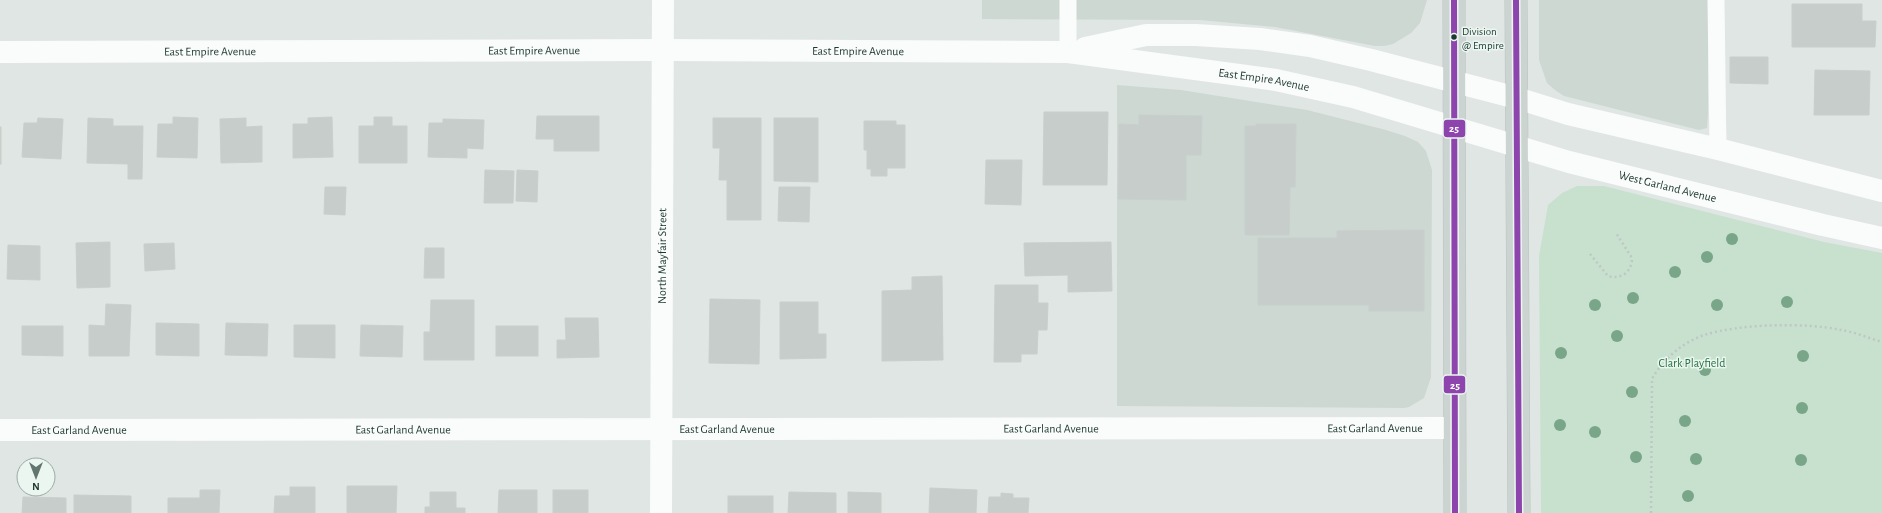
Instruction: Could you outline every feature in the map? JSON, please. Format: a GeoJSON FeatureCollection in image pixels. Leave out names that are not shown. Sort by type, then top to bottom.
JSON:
{"type":"FeatureCollection","features":[{"type":"Feature","properties":{"kind":"main road"},"geometry":{"type":"LineString","coordinates":[[1454,0],[1455,513]]}},
{"type":"Feature","properties":{"kind":"main road"},"geometry":{"type":"LineString","coordinates":[[1516,0],[1519,513]]}},
{"type":"Feature","properties":{"kind":"street","name":"North Mayfair Street"},"geometry":{"type":"LineString","coordinates":[[661,513],[663,0]]}},
{"type":"Feature","properties":{"kind":"street","name":"East Empire Avenue"},"geometry":{"type":"LineString","coordinates":[[1068,52],[1146,36],[1196,36],[1260,39],[1310,46],[1356,56],[1455,82]]}},
{"type":"Feature","properties":{"kind":"street","name":"East Empire Avenue"},"geometry":{"type":"LineString","coordinates":[[0,52],[664,50],[1068,52],[1276,80],[1353,97],[1455,127]]}},
{"type":"Feature","properties":{"kind":"street"},"geometry":{"type":"LineString","coordinates":[[1455,82],[1516,98],[1568,114],[1718,149],[1882,191]]}},
{"type":"Feature","properties":{"kind":"street","name":"West Garland Avenue"},"geometry":{"type":"LineString","coordinates":[[1455,127],[1569,162],[1823,225],[1882,238]]}},
{"type":"Feature","properties":{"kind":"street","name":"East Garland Avenue"},"geometry":{"type":"LineString","coordinates":[[0,430],[1454,428]]}},
{"type":"Feature","properties":{"kind":"lane"},"geometry":{"type":"LineString","coordinates":[[1068,0],[1068,52]]}},
{"type":"Feature","properties":{"kind":"lane"},"geometry":{"type":"LineString","coordinates":[[1716,0],[1718,149]]}},
{"type":"Feature","properties":{"kind":"path"},"geometry":{"type":"LineString","coordinates":[[1590,254],[1608,276],[1618,277],[1627,273],[1631,268],[1632,258],[1616,233]]}},
{"type":"Feature","properties":{"kind":"path"},"geometry":{"type":"LineString","coordinates":[[1651,513],[1652,379],[1660,364],[1681,347],[1704,335],[1744,328],[1800,325],[1840,329],[1882,342]]}},
{"type":"Feature","properties":{"kind":"shaded area"},"geometry":{"type":"Polygon","coordinates":[[[982,0],[1427,0],[1420,23],[1411,33],[1393,44],[1375,46],[1275,27],[1200,20],[982,19],[982,0]]]}},
{"type":"Feature","properties":{"kind":"shaded area"},"geometry":{"type":"Polygon","coordinates":[[[1539,0],[1708,0],[1707,128],[1699,130],[1564,96],[1555,90],[1547,83],[1539,60],[1539,0]]]}},
{"type":"Feature","properties":{"kind":"shaded area"},"geometry":{"type":"Polygon","coordinates":[[[1117,85],[1181,90],[1307,110],[1386,130],[1418,142],[1426,151],[1432,170],[1431,377],[1424,398],[1409,407],[1404,408],[1117,406],[1117,85]]]}},
{"type":"Feature","properties":{"kind":"green space","name":"Clark Playfield"},"geometry":{"type":"Polygon","coordinates":[[[1577,186],[1604,186],[1824,242],[1882,253],[1882,513],[1541,513],[1539,256],[1548,205],[1562,193],[1577,186]]]}},
{"type":"Feature","properties":{"kind":"building"},"geometry":{"type":"Polygon","coordinates":[[[1792,4],[1862,4],[1862,21],[1876,21],[1875,47],[1792,47],[1792,4]]]}},
{"type":"Feature","properties":{"kind":"building"},"geometry":{"type":"Polygon","coordinates":[[[1730,57],[1768,57],[1768,84],[1730,83],[1730,57]]]}},
{"type":"Feature","properties":{"kind":"building"},"geometry":{"type":"Polygon","coordinates":[[[1815,70],[1870,71],[1869,115],[1814,115],[1815,70]]]}},
{"type":"Feature","properties":{"kind":"building"},"geometry":{"type":"Polygon","coordinates":[[[1044,112],[1108,112],[1107,185],[1043,185],[1044,112]]]}},
{"type":"Feature","properties":{"kind":"building"},"geometry":{"type":"Polygon","coordinates":[[[1139,115],[1202,116],[1201,155],[1186,155],[1186,200],[1118,199],[1119,124],[1139,125],[1139,115]]]}},
{"type":"Feature","properties":{"kind":"building"},"geometry":{"type":"Polygon","coordinates":[[[537,116],[599,116],[599,151],[554,151],[554,139],[536,139],[537,116]]]}},
{"type":"Feature","properties":{"kind":"building"},"geometry":{"type":"Polygon","coordinates":[[[173,117],[198,118],[197,158],[157,157],[158,124],[173,124],[173,117]]]}},
{"type":"Feature","properties":{"kind":"building"},"geometry":{"type":"Polygon","coordinates":[[[332,117],[333,157],[293,158],[293,124],[308,124],[308,118],[332,117]]]}},
{"type":"Feature","properties":{"kind":"building"},"geometry":{"type":"Polygon","coordinates":[[[374,117],[392,117],[392,126],[407,126],[407,163],[359,163],[359,126],[374,126],[374,117]]]}},
{"type":"Feature","properties":{"kind":"building"},"geometry":{"type":"Polygon","coordinates":[[[38,118],[63,119],[61,159],[22,157],[24,123],[37,123],[38,118]]]}},
{"type":"Feature","properties":{"kind":"building"},"geometry":{"type":"Polygon","coordinates":[[[88,118],[113,119],[113,126],[143,126],[142,179],[128,179],[128,164],[87,163],[88,118]]]}},
{"type":"Feature","properties":{"kind":"building"},"geometry":{"type":"Polygon","coordinates":[[[246,118],[246,127],[262,126],[262,162],[221,163],[220,119],[246,118]]]}},
{"type":"Feature","properties":{"kind":"building"},"geometry":{"type":"Polygon","coordinates":[[[713,118],[761,118],[761,220],[727,220],[727,180],[719,180],[720,148],[713,148],[713,118]]]}},
{"type":"Feature","properties":{"kind":"building"},"geometry":{"type":"Polygon","coordinates":[[[774,118],[818,118],[818,182],[774,181],[774,118]]]}},
{"type":"Feature","properties":{"kind":"building"},"geometry":{"type":"Polygon","coordinates":[[[443,119],[484,120],[483,149],[467,148],[467,158],[428,157],[429,123],[443,123],[443,119]]]}},
{"type":"Feature","properties":{"kind":"building"},"geometry":{"type":"Polygon","coordinates":[[[864,121],[896,121],[896,125],[905,125],[905,168],[887,168],[887,176],[871,176],[871,169],[867,169],[867,150],[864,150],[864,121]]]}},
{"type":"Feature","properties":{"kind":"building"},"geometry":{"type":"Polygon","coordinates":[[[1256,124],[1296,124],[1295,187],[1290,187],[1289,235],[1245,235],[1245,126],[1256,126],[1256,124]]]}},
{"type":"Feature","properties":{"kind":"building"},"geometry":{"type":"Polygon","coordinates":[[[1,127],[1,164],[0,164],[1,127]]]}},
{"type":"Feature","properties":{"kind":"building"},"geometry":{"type":"Polygon","coordinates":[[[986,160],[1022,160],[1021,205],[985,204],[986,160]]]}},
{"type":"Feature","properties":{"kind":"building"},"geometry":{"type":"Polygon","coordinates":[[[485,170],[514,171],[513,203],[484,203],[485,170]]]}},
{"type":"Feature","properties":{"kind":"building"},"geometry":{"type":"Polygon","coordinates":[[[517,170],[538,171],[537,202],[516,201],[517,170]]]}},
{"type":"Feature","properties":{"kind":"building"},"geometry":{"type":"Polygon","coordinates":[[[325,187],[346,187],[345,215],[324,214],[325,187]]]}},
{"type":"Feature","properties":{"kind":"building"},"geometry":{"type":"Polygon","coordinates":[[[779,187],[810,187],[809,222],[778,221],[779,187]]]}},
{"type":"Feature","properties":{"kind":"building"},"geometry":{"type":"Polygon","coordinates":[[[1424,230],[1424,311],[1369,311],[1369,305],[1258,305],[1258,238],[1337,238],[1337,231],[1424,230]]]}},
{"type":"Feature","properties":{"kind":"building"},"geometry":{"type":"Polygon","coordinates":[[[110,242],[110,287],[77,288],[76,243],[110,242]]]}},
{"type":"Feature","properties":{"kind":"building"},"geometry":{"type":"Polygon","coordinates":[[[1111,242],[1112,291],[1068,292],[1068,275],[1025,276],[1024,243],[1111,242]]]}},
{"type":"Feature","properties":{"kind":"building"},"geometry":{"type":"Polygon","coordinates":[[[174,243],[175,269],[145,271],[144,244],[174,243]]]}},
{"type":"Feature","properties":{"kind":"building"},"geometry":{"type":"Polygon","coordinates":[[[8,245],[40,246],[40,280],[7,279],[8,245]]]}},
{"type":"Feature","properties":{"kind":"building"},"geometry":{"type":"Polygon","coordinates":[[[425,248],[444,248],[444,278],[424,278],[425,248]]]}},
{"type":"Feature","properties":{"kind":"building"},"geometry":{"type":"Polygon","coordinates":[[[942,276],[943,360],[882,361],[882,291],[912,290],[912,277],[942,276]]]}},
{"type":"Feature","properties":{"kind":"building"},"geometry":{"type":"Polygon","coordinates":[[[995,285],[1038,285],[1038,303],[1048,303],[1047,330],[1038,330],[1037,354],[1021,354],[1021,362],[994,362],[995,285]]]}},
{"type":"Feature","properties":{"kind":"building"},"geometry":{"type":"Polygon","coordinates":[[[710,299],[760,300],[759,364],[709,363],[710,299]]]}},
{"type":"Feature","properties":{"kind":"building"},"geometry":{"type":"Polygon","coordinates":[[[431,300],[474,300],[474,360],[424,360],[424,332],[430,332],[431,300]]]}},
{"type":"Feature","properties":{"kind":"building"},"geometry":{"type":"Polygon","coordinates":[[[780,302],[818,302],[818,334],[826,334],[826,358],[780,359],[780,302]]]}},
{"type":"Feature","properties":{"kind":"building"},"geometry":{"type":"Polygon","coordinates":[[[106,304],[131,305],[129,356],[89,356],[89,325],[105,326],[106,304]]]}},
{"type":"Feature","properties":{"kind":"building"},"geometry":{"type":"Polygon","coordinates":[[[565,318],[598,318],[599,357],[557,358],[557,340],[566,340],[565,318]]]}},
{"type":"Feature","properties":{"kind":"building"},"geometry":{"type":"Polygon","coordinates":[[[156,323],[199,324],[199,356],[156,355],[156,323]]]}},
{"type":"Feature","properties":{"kind":"building"},"geometry":{"type":"Polygon","coordinates":[[[226,323],[268,324],[267,356],[225,355],[226,323]]]}},
{"type":"Feature","properties":{"kind":"building"},"geometry":{"type":"Polygon","coordinates":[[[294,325],[335,325],[335,358],[294,357],[294,325]]]}},
{"type":"Feature","properties":{"kind":"building"},"geometry":{"type":"Polygon","coordinates":[[[361,325],[403,326],[402,357],[360,356],[361,325]]]}},
{"type":"Feature","properties":{"kind":"building"},"geometry":{"type":"Polygon","coordinates":[[[22,326],[63,326],[63,356],[22,355],[22,326]]]}},
{"type":"Feature","properties":{"kind":"building"},"geometry":{"type":"Polygon","coordinates":[[[496,326],[538,326],[538,356],[496,356],[496,326]]]}},
{"type":"Feature","properties":{"kind":"building"},"geometry":{"type":"Polygon","coordinates":[[[347,486],[397,486],[396,513],[347,513],[347,486]]]}},
{"type":"Feature","properties":{"kind":"building"},"geometry":{"type":"Polygon","coordinates":[[[290,487],[315,487],[315,513],[274,513],[275,496],[290,496],[290,487]]]}},
{"type":"Feature","properties":{"kind":"building"},"geometry":{"type":"Polygon","coordinates":[[[930,488],[977,490],[976,513],[929,513],[930,488]]]}},
{"type":"Feature","properties":{"kind":"building"},"geometry":{"type":"Polygon","coordinates":[[[200,490],[220,490],[219,513],[168,513],[168,498],[200,498],[200,490]]]}},
{"type":"Feature","properties":{"kind":"building"},"geometry":{"type":"Polygon","coordinates":[[[499,490],[537,490],[537,513],[498,513],[499,490]]]}},
{"type":"Feature","properties":{"kind":"building"},"geometry":{"type":"Polygon","coordinates":[[[553,490],[588,490],[588,513],[553,513],[553,490]]]}},
{"type":"Feature","properties":{"kind":"building"},"geometry":{"type":"Polygon","coordinates":[[[430,492],[456,492],[456,508],[465,508],[465,513],[425,513],[425,507],[430,507],[430,492]]]}},
{"type":"Feature","properties":{"kind":"building"},"geometry":{"type":"Polygon","coordinates":[[[789,492],[836,493],[836,513],[788,513],[789,492]]]}},
{"type":"Feature","properties":{"kind":"building"},"geometry":{"type":"Polygon","coordinates":[[[848,492],[881,493],[881,513],[848,513],[848,492]]]}},
{"type":"Feature","properties":{"kind":"building"},"geometry":{"type":"Polygon","coordinates":[[[1001,493],[1013,494],[1013,498],[1029,498],[1028,513],[988,513],[989,497],[1001,497],[1001,493]]]}},
{"type":"Feature","properties":{"kind":"building"},"geometry":{"type":"Polygon","coordinates":[[[74,495],[131,496],[131,513],[74,513],[74,495]]]}},
{"type":"Feature","properties":{"kind":"building"},"geometry":{"type":"Polygon","coordinates":[[[728,496],[773,496],[773,513],[728,513],[728,496]]]}},
{"type":"Feature","properties":{"kind":"building"},"geometry":{"type":"Polygon","coordinates":[[[23,497],[66,498],[66,513],[22,513],[23,497]]]}},
{"type":"Feature","properties":{"kind":"transit line","name":"25"},"geometry":{"type":"LineString","coordinates":[[1454,0],[1455,513]]}},
{"type":"Feature","properties":{"kind":"transit line","name":"25"},"geometry":{"type":"LineString","coordinates":[[1516,0],[1519,513]]}},
{"type":"Feature","properties":{"kind":"place","name":"Division @ Empire"},"geometry":{"type":"Point","coordinates":[1454,37]}}]}
